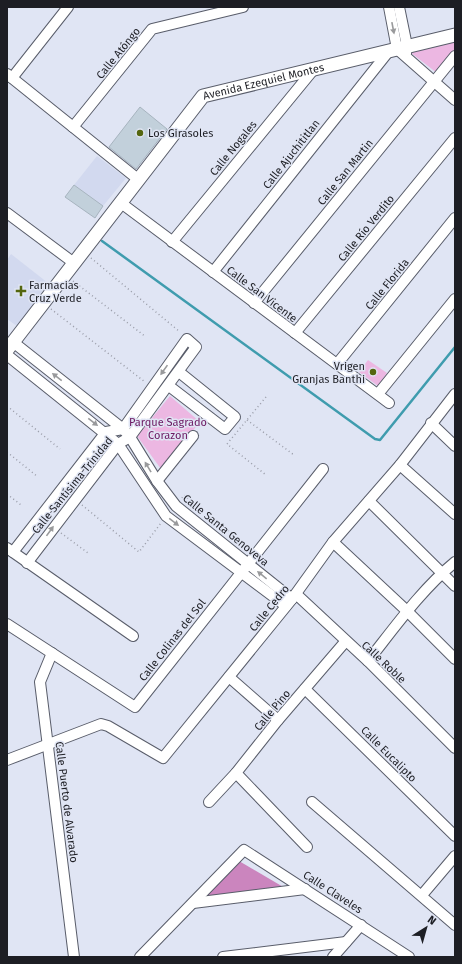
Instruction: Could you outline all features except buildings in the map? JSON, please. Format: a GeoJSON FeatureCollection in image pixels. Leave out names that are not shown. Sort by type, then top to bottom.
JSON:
{"type":"FeatureCollection","features":[{"type":"Feature","properties":{"kind":"street"},"geometry":{"type":"LineString","coordinates":[[68,7],[10,76],[139,180]]}},
{"type":"Feature","properties":{"kind":"street","name":"Calle Atóngo"},"geometry":{"type":"LineString","coordinates":[[73,127],[152,29],[243,7]]}},
{"type":"Feature","properties":{"kind":"street"},"geometry":{"type":"LineString","coordinates":[[389,7],[399,51],[455,100]]}},
{"type":"Feature","properties":{"kind":"street"},"geometry":{"type":"LineString","coordinates":[[399,7],[399,51]]}},
{"type":"Feature","properties":{"kind":"street","name":"Avenida Ezequiel Montes"},"geometry":{"type":"LineString","coordinates":[[9,343],[65,275],[203,96],[314,69],[399,51],[455,35]]}},
{"type":"Feature","properties":{"kind":"street","name":"Calle Ajuchititlan"},"geometry":{"type":"LineString","coordinates":[[213,272],[399,51]]}},
{"type":"Feature","properties":{"kind":"street","name":"Calle San Martin"},"geometry":{"type":"LineString","coordinates":[[254,303],[455,56]]}},
{"type":"Feature","properties":{"kind":"street","name":"Calle Nogales"},"geometry":{"type":"LineString","coordinates":[[172,242],[314,69]]}},
{"type":"Feature","properties":{"kind":"street","name":"Calle Río Verdito"},"geometry":{"type":"LineString","coordinates":[[295,333],[455,138]]}},
{"type":"Feature","properties":{"kind":"street","name":"Calle San Vicente"},"geometry":{"type":"LineString","coordinates":[[121,203],[389,403]]}},
{"type":"Feature","properties":{"kind":"street"},"geometry":{"type":"LineString","coordinates":[[7,213],[74,263]]}},
{"type":"Feature","properties":{"kind":"street","name":"Calle Florida"},"geometry":{"type":"LineString","coordinates":[[337,364],[455,218]]}},
{"type":"Feature","properties":{"kind":"street"},"geometry":{"type":"LineString","coordinates":[[378,394],[455,299]]}},
{"type":"Feature","properties":{"kind":"street","name":"Calle Santísima Trinidad"},"geometry":{"type":"LineString","coordinates":[[10,550],[106,432],[124,429],[152,387],[188,339],[196,345],[196,348],[169,386],[130,437],[118,444],[53,527],[27,563]]}},
{"type":"Feature","properties":{"kind":"street","name":"Calle Santa Genoveva"},"geometry":{"type":"LineString","coordinates":[[9,343],[124,429],[157,481],[176,506],[291,600]]}},
{"type":"Feature","properties":{"kind":"street"},"geometry":{"type":"LineString","coordinates":[[7,355],[106,432],[118,444],[166,516],[241,573],[291,600]]}},
{"type":"Feature","properties":{"kind":"street"},"geometry":{"type":"LineString","coordinates":[[169,386],[225,429],[235,417],[179,372]]}},
{"type":"Feature","properties":{"kind":"street","name":"Calle Cedro"},"geometry":{"type":"LineString","coordinates":[[47,745],[101,724],[108,726],[163,758],[291,600],[333,542],[400,465],[431,423],[455,394]]}},
{"type":"Feature","properties":{"kind":"street"},"geometry":{"type":"LineString","coordinates":[[431,423],[455,446]]}},
{"type":"Feature","properties":{"kind":"street"},"geometry":{"type":"LineString","coordinates":[[157,481],[193,436]]}},
{"type":"Feature","properties":{"kind":"street"},"geometry":{"type":"LineString","coordinates":[[400,465],[455,514]]}},
{"type":"Feature","properties":{"kind":"street","name":"Calle Colinas del Sol"},"geometry":{"type":"LineString","coordinates":[[7,624],[135,707],[323,469]]}},
{"type":"Feature","properties":{"kind":"street"},"geometry":{"type":"LineString","coordinates":[[369,501],[455,586]]}},
{"type":"Feature","properties":{"kind":"street"},"geometry":{"type":"LineString","coordinates":[[333,542],[408,612],[455,659]]}},
{"type":"Feature","properties":{"kind":"street"},"geometry":{"type":"LineString","coordinates":[[10,550],[133,636]]}},
{"type":"Feature","properties":{"kind":"street"},"geometry":{"type":"LineString","coordinates":[[368,661],[442,573],[455,562]]}},
{"type":"Feature","properties":{"kind":"street","name":"Calle Roble"},"geometry":{"type":"LineString","coordinates":[[291,600],[368,661],[455,748]]}},
{"type":"Feature","properties":{"kind":"street","name":"Calle Pino"},"geometry":{"type":"LineString","coordinates":[[209,802],[236,773],[278,720],[345,642]]}},
{"type":"Feature","properties":{"kind":"street","name":"Calle Puerto de Alvarado"},"geometry":{"type":"LineString","coordinates":[[52,653],[40,682],[74,957]]}},
{"type":"Feature","properties":{"kind":"street"},"geometry":{"type":"LineString","coordinates":[[228,677],[278,720]]}},
{"type":"Feature","properties":{"kind":"street","name":"Calle Eucalipto"},"geometry":{"type":"LineString","coordinates":[[305,689],[455,836]]}},
{"type":"Feature","properties":{"kind":"street"},"geometry":{"type":"LineString","coordinates":[[7,760],[47,745]]}},
{"type":"Feature","properties":{"kind":"street"},"geometry":{"type":"LineString","coordinates":[[236,773],[307,847]]}},
{"type":"Feature","properties":{"kind":"street"},"geometry":{"type":"LineString","coordinates":[[312,802],[422,895],[455,925]]}},
{"type":"Feature","properties":{"kind":"street","name":"Calle Claveles"},"geometry":{"type":"LineString","coordinates":[[193,903],[244,850],[305,888],[409,957]]}},
{"type":"Feature","properties":{"kind":"street"},"geometry":{"type":"LineString","coordinates":[[422,895],[455,856]]}},
{"type":"Feature","properties":{"kind":"street"},"geometry":{"type":"LineString","coordinates":[[140,957],[193,903],[305,888]]}},
{"type":"Feature","properties":{"kind":"street"},"geometry":{"type":"LineString","coordinates":[[333,957],[361,925]]}},
{"type":"Feature","properties":{"kind":"street"},"geometry":{"type":"LineString","coordinates":[[223,957],[256,955],[346,942]]}},
{"type":"Feature","properties":{"kind":"path"},"geometry":{"type":"LineString","coordinates":[[83,252],[188,339]]}},
{"type":"Feature","properties":{"kind":"path"},"geometry":{"type":"LineString","coordinates":[[65,275],[146,337]]}},
{"type":"Feature","properties":{"kind":"path"},"geometry":{"type":"LineString","coordinates":[[43,303],[152,387]]}},
{"type":"Feature","properties":{"kind":"path"},"geometry":{"type":"LineString","coordinates":[[266,397],[227,444],[266,475]]}},
{"type":"Feature","properties":{"kind":"path"},"geometry":{"type":"LineString","coordinates":[[7,406],[60,449]]}},
{"type":"Feature","properties":{"kind":"path"},"geometry":{"type":"LineString","coordinates":[[235,417],[248,420],[294,455]]}},
{"type":"Feature","properties":{"kind":"path"},"geometry":{"type":"LineString","coordinates":[[7,452],[38,477]]}},
{"type":"Feature","properties":{"kind":"path"},"geometry":{"type":"LineString","coordinates":[[7,494],[21,505]]}},
{"type":"Feature","properties":{"kind":"path"},"geometry":{"type":"LineString","coordinates":[[184,496],[256,554]]}},
{"type":"Feature","properties":{"kind":"path"},"geometry":{"type":"LineString","coordinates":[[75,499],[139,552],[166,516]]}},
{"type":"Feature","properties":{"kind":"path"},"geometry":{"type":"LineString","coordinates":[[53,527],[88,553]]}},
{"type":"Feature","properties":{"kind":"shaded area"},"geometry":{"type":"Polygon","coordinates":[[[97,156],[126,178],[103,206],[74,185],[97,156]]]}},
{"type":"Feature","properties":{"kind":"shaded area"},"geometry":{"type":"Polygon","coordinates":[[[11,254],[48,283],[17,326],[7,319],[7,260],[11,254]]]}},
{"type":"Feature","properties":{"kind":"shaded area"},"geometry":{"type":"Polygon","coordinates":[[[239,861],[285,888],[201,899],[239,861]]]}},
{"type":"Feature","properties":{"kind":"green space"},"geometry":{"type":"Polygon","coordinates":[[[455,38],[455,49],[437,73],[410,52],[455,38]]]}},
{"type":"Feature","properties":{"kind":"green space"},"geometry":{"type":"Polygon","coordinates":[[[368,360],[387,373],[378,386],[359,372],[368,360]]]}},
{"type":"Feature","properties":{"kind":"green space","name":"Parque Sagrado Corazon"},"geometry":{"type":"Polygon","coordinates":[[[170,396],[200,422],[161,469],[137,436],[170,396]]]}},
{"type":"Feature","properties":{"kind":"waterway"},"geometry":{"type":"LineString","coordinates":[[102,241],[375,439],[380,440],[455,347]]}},
{"type":"Feature","properties":{"kind":"place","name":"Los Girasoles"},"geometry":{"type":"Point","coordinates":[140,133]}},
{"type":"Feature","properties":{"kind":"place","name":"Farmacias Cruz Verde"},"geometry":{"type":"Point","coordinates":[21,291]}},
{"type":"Feature","properties":{"kind":"place","name":"Vrigen Granjas Banthi"},"geometry":{"type":"Point","coordinates":[373,372]}}]}
